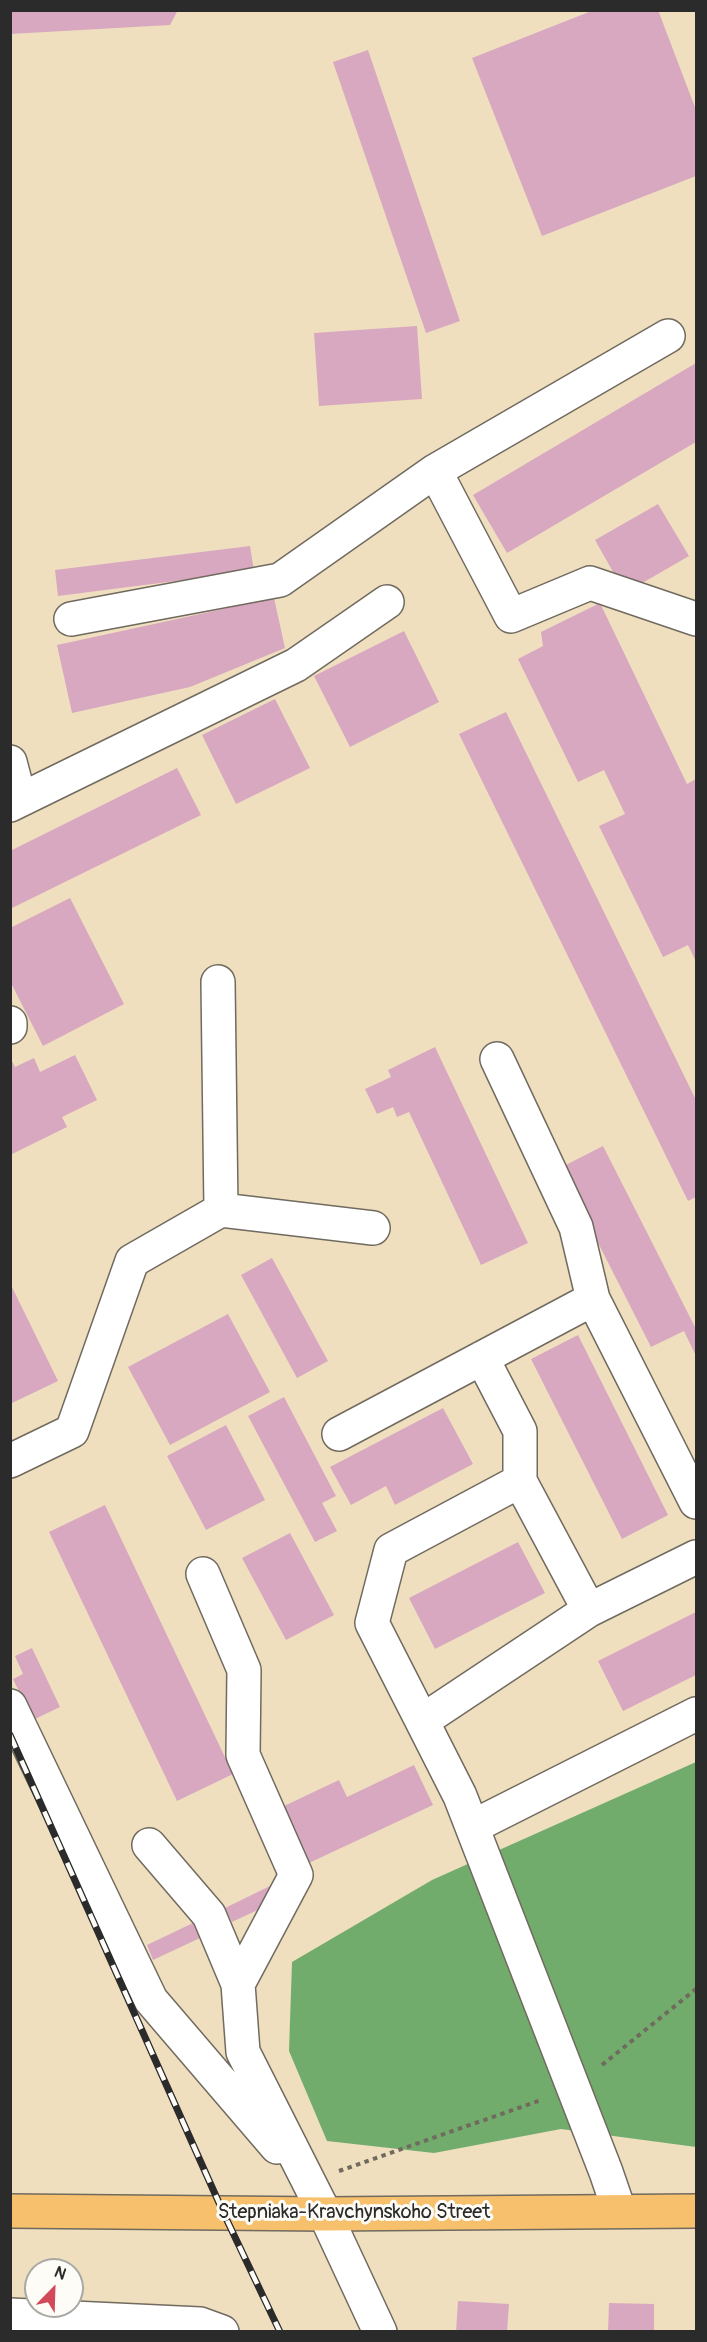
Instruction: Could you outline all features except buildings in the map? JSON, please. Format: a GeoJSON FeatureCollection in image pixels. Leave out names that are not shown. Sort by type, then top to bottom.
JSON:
{"type":"FeatureCollection","features":[{"type":"Feature","properties":{"kind":"main road","name":"Stepniaka-Kravchynskoho Street"},"geometry":{"type":"LineString","coordinates":[[10,2211],[325,2214],[696,2211]]}},
{"type":"Feature","properties":{"kind":"street"},"geometry":{"type":"LineString","coordinates":[[71,619],[280,580],[435,471],[668,336]]}},
{"type":"Feature","properties":{"kind":"street"},"geometry":{"type":"LineString","coordinates":[[435,471],[511,616],[590,583],[696,619]]}},
{"type":"Feature","properties":{"kind":"street"},"geometry":{"type":"LineString","coordinates":[[10,762],[15,802],[296,665],[387,602]]}},
{"type":"Feature","properties":{"kind":"street"},"geometry":{"type":"LineString","coordinates":[[218,982],[221,1210]]}},
{"type":"Feature","properties":{"kind":"street"},"geometry":{"type":"LineString","coordinates":[[497,1059],[576,1227],[593,1299],[696,1502]]}},
{"type":"Feature","properties":{"kind":"street"},"geometry":{"type":"LineString","coordinates":[[10,1461],[72,1431],[132,1261],[221,1210],[373,1227]]}},
{"type":"Feature","properties":{"kind":"street"},"geometry":{"type":"LineString","coordinates":[[339,1434],[593,1299]]}},
{"type":"Feature","properties":{"kind":"street"},"geometry":{"type":"LineString","coordinates":[[482,1358],[520,1431],[520,1481],[589,1610]]}},
{"type":"Feature","properties":{"kind":"street"},"geometry":{"type":"LineString","coordinates":[[520,1481],[391,1550],[372,1623],[460,1796],[619,2210]]}},
{"type":"Feature","properties":{"kind":"street"},"geometry":{"type":"LineString","coordinates":[[422,1721],[589,1610],[696,1557]]}},
{"type":"Feature","properties":{"kind":"street"},"geometry":{"type":"LineString","coordinates":[[203,1574],[244,1670],[243,1755],[296,1875],[238,1984]]}},
{"type":"Feature","properties":{"kind":"street"},"geometry":{"type":"LineString","coordinates":[[10,1706],[150,2000],[307,2183]]}},
{"type":"Feature","properties":{"kind":"street"},"geometry":{"type":"LineString","coordinates":[[472,1827],[696,1714]]}},
{"type":"Feature","properties":{"kind":"street"},"geometry":{"type":"LineString","coordinates":[[149,1845],[209,1915],[238,1984],[243,2052],[307,2183],[325,2214],[380,2331]]}},
{"type":"Feature","properties":{"kind":"street"},"geometry":{"type":"LineString","coordinates":[[10,2314],[200,2324],[222,2331]]}},
{"type":"Feature","properties":{"kind":"path"},"geometry":{"type":"LineString","coordinates":[[307,2183],[574,2088],[696,1989]]}},
{"type":"Feature","properties":{"kind":"green space"},"geometry":{"type":"Polygon","coordinates":[[[696,1762],[696,2147],[561,2129],[434,2153],[327,2141],[289,2051],[292,1962],[432,1880],[696,1762]]]}},
{"type":"Feature","properties":{"kind":"railway"},"geometry":{"type":"LineString","coordinates":[[10,1735],[224,2214],[280,2332]]}}]}
